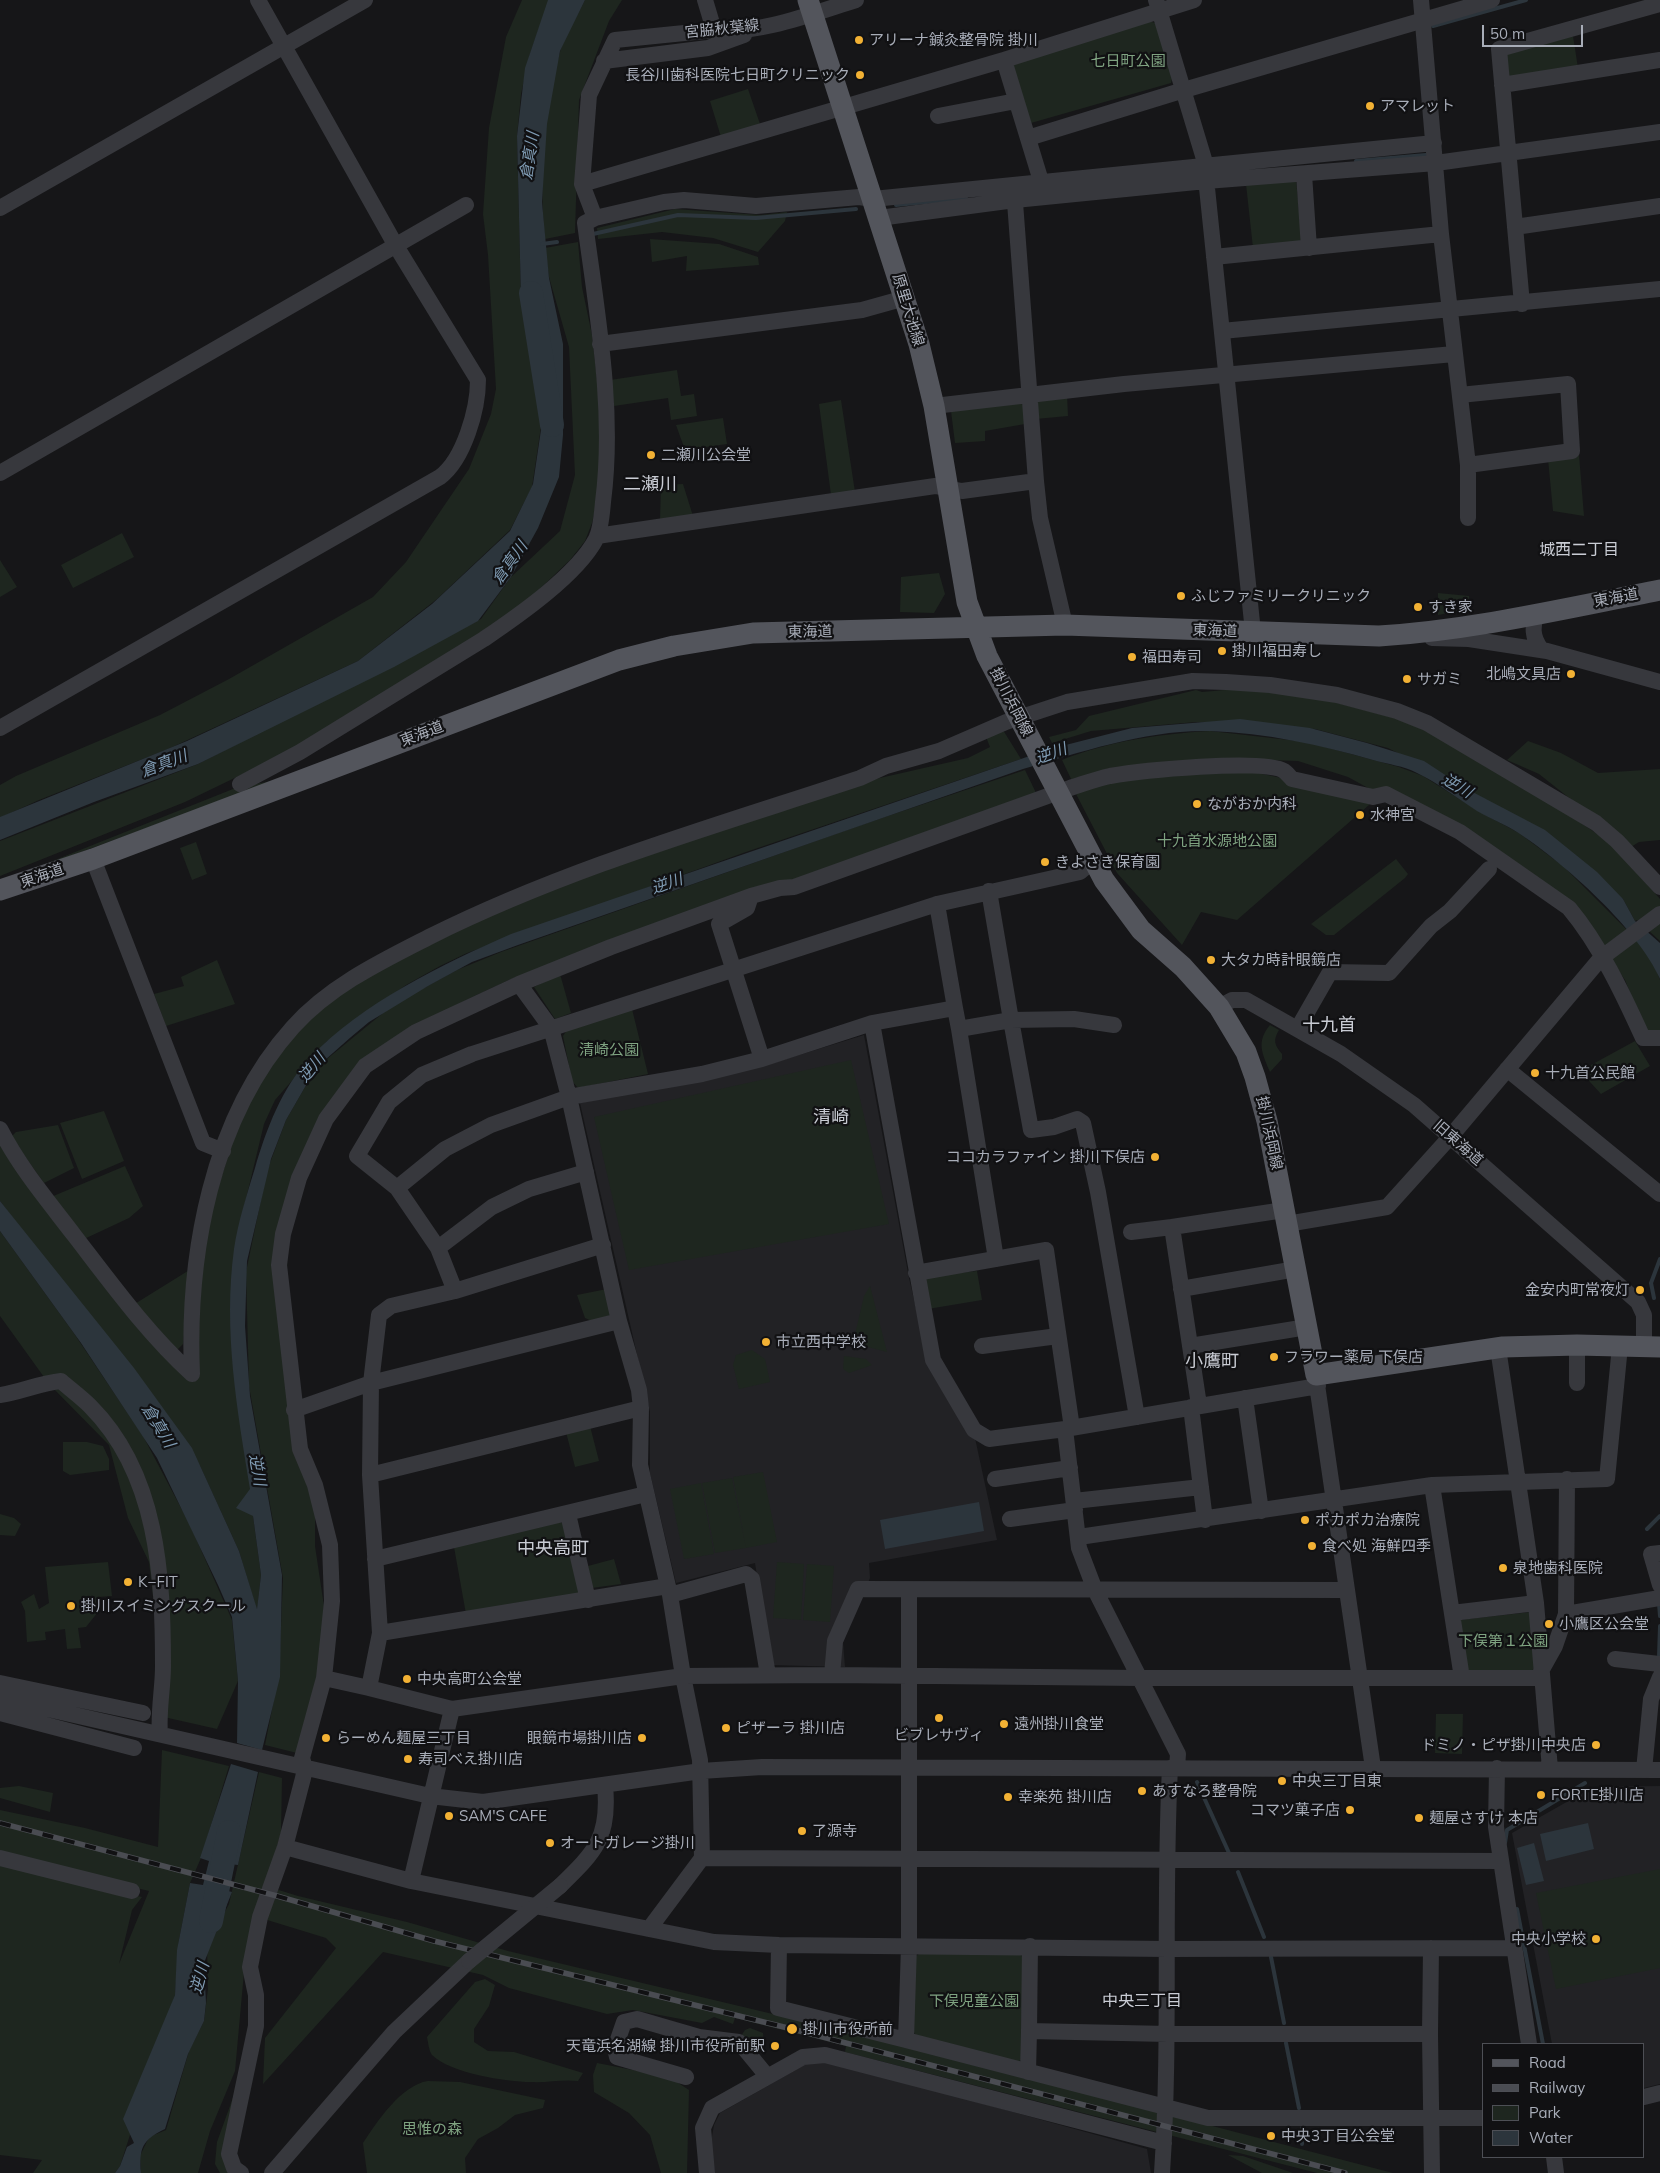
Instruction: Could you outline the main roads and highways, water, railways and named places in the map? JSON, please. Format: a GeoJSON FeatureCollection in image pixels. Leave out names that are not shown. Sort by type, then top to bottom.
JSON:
{"type":"FeatureCollection","features":[{"type":"Feature","properties":{"kind":"main road","name":"原里大池線"},"geometry":{"type":"LineString","coordinates":[[811,6],[919,344],[934,406],[967,602],[975,627]]}},
{"type":"Feature","properties":{"kind":"main road","name":"東海道"},"geometry":{"type":"LineString","coordinates":[[0,890],[93,859],[643,652],[753,633],[975,627],[1065,625],[1379,636],[1422,634],[1474,626],[1660,590]]}},
{"type":"Feature","properties":{"kind":"main road","name":"掛川浜岡線"},"geometry":{"type":"LineString","coordinates":[[975,627],[987,656],[1093,861],[1120,903],[1141,930],[1183,967],[1219,1007],[1246,1052],[1255,1076],[1286,1217],[1317,1381],[1498,1348],[1577,1345],[1652,1346]]}},
{"type":"Feature","properties":{"kind":"water"},"geometry":{"type":"Polygon","coordinates":[[[548,0],[585,0],[560,51],[547,124],[542,202],[549,278],[563,344],[563,435],[559,477],[538,528],[511,577],[478,621],[394,667],[198,764],[94,802],[0,840],[0,817],[187,741],[358,661],[432,604],[510,531],[533,484],[550,369],[543,338],[521,299],[517,136],[525,68],[548,0]]]}},
{"type":"Feature","properties":{"kind":"water"},"geometry":{"type":"Polygon","coordinates":[[[1240,719],[1310,728],[1424,761],[1465,788],[1545,830],[1597,872],[1623,899],[1635,921],[1660,943],[1660,979],[1636,940],[1579,880],[1558,862],[1515,831],[1477,811],[1425,777],[1401,767],[1333,749],[1252,734],[1210,731],[1187,731],[1139,738],[1091,749],[1023,769],[472,962],[369,1022],[316,1068],[286,1120],[271,1159],[247,1261],[245,1326],[250,1396],[282,1575],[280,1677],[262,1750],[237,1743],[238,1681],[232,1617],[157,1458],[81,1343],[0,1231],[0,1201],[134,1368],[192,1448],[239,1551],[257,1609],[261,1575],[253,1516],[236,1508],[250,1489],[236,1399],[231,1339],[231,1279],[234,1249],[240,1218],[249,1188],[264,1139],[276,1110],[300,1069],[330,1038],[353,1020],[404,987],[458,958],[511,934],[1050,749],[1132,728],[1240,719]]]}},
{"type":"Feature","properties":{"kind":"water"},"geometry":{"type":"Polygon","coordinates":[[[979,1502],[984,1531],[885,1549],[880,1520],[979,1502]]]}},
{"type":"Feature","properties":{"kind":"water"},"geometry":{"type":"Polygon","coordinates":[[[231,1764],[258,1772],[238,1865],[220,1863],[213,1887],[232,1892],[204,1963],[206,2003],[204,2021],[188,2054],[165,2129],[151,2137],[144,2146],[141,2157],[141,2173],[115,2173],[120,2166],[127,2147],[134,2143],[123,2119],[175,1995],[177,1950],[190,1883],[203,1885],[209,1861],[200,1858],[231,1764]]]}},
{"type":"Feature","properties":{"kind":"water"},"geometry":{"type":"Polygon","coordinates":[[[1588,1823],[1594,1849],[1546,1861],[1540,1834],[1588,1823]]]}},
{"type":"Feature","properties":{"kind":"water"},"geometry":{"type":"Polygon","coordinates":[[[1534,1843],[1544,1881],[1526,1885],[1517,1848],[1534,1843]]]}},
{"type":"Feature","properties":{"kind":"waterway"},"geometry":{"type":"LineString","coordinates":[[1433,26],[1526,0]]}},
{"type":"Feature","properties":{"kind":"waterway"},"geometry":{"type":"LineString","coordinates":[[1356,161],[1426,155]]}},
{"type":"Feature","properties":{"kind":"waterway"},"geometry":{"type":"LineString","coordinates":[[896,205],[966,198]]}},
{"type":"Feature","properties":{"kind":"waterway"},"geometry":{"type":"LineString","coordinates":[[593,234],[678,215],[756,218],[856,209]]}},
{"type":"Feature","properties":{"kind":"waterway"},"geometry":{"type":"LineString","coordinates":[[542,244],[557,242]]}},
{"type":"Feature","properties":{"kind":"waterway","name":"倉真川"},"geometry":{"type":"LineString","coordinates":[[531,293],[552,425]]}},
{"type":"Feature","properties":{"kind":"waterway"},"geometry":{"type":"LineString","coordinates":[[1654,1298],[1651,1283],[1660,1259]]}},
{"type":"Feature","properties":{"kind":"waterway"},"geometry":{"type":"LineString","coordinates":[[1647,1529],[1660,1516]]}},
{"type":"Feature","properties":{"kind":"waterway"},"geometry":{"type":"LineString","coordinates":[[1659,1603],[1660,1616]]}},
{"type":"Feature","properties":{"kind":"waterway"},"geometry":{"type":"LineString","coordinates":[[1659,1657],[1660,1626]]}},
{"type":"Feature","properties":{"kind":"waterway"},"geometry":{"type":"LineString","coordinates":[[1197,1782],[1229,1853]]}},
{"type":"Feature","properties":{"kind":"waterway"},"geometry":{"type":"LineString","coordinates":[[1505,1843],[1507,1830],[1585,1783]]}},
{"type":"Feature","properties":{"kind":"waterway","name":"逆川"},"geometry":{"type":"LineString","coordinates":[[211,1921],[229,1832]]}},
{"type":"Feature","properties":{"kind":"waterway"},"geometry":{"type":"LineString","coordinates":[[1238,1872],[1264,1937]]}},
{"type":"Feature","properties":{"kind":"waterway"},"geometry":{"type":"LineString","coordinates":[[1517,1909],[1543,2043]]}},
{"type":"Feature","properties":{"kind":"waterway"},"geometry":{"type":"LineString","coordinates":[[1271,1957],[1284,2023]]}},
{"type":"Feature","properties":{"kind":"waterway"},"geometry":{"type":"LineString","coordinates":[[1286,2043],[1299,2108]]}},
{"type":"Feature","properties":{"kind":"waterway"},"geometry":{"type":"LineString","coordinates":[[1302,2128],[1302,2144]]}},
{"type":"Feature","properties":{"kind":"railway"},"geometry":{"type":"LineString","coordinates":[[0,1823],[277,1896],[434,1941],[792,2029],[1345,2173]]}},
{"type":"Feature","properties":{"kind":"place","name":"アリーナ鍼灸整骨院 掛川"},"geometry":{"type":"Point","coordinates":[859,40]}},
{"type":"Feature","properties":{"kind":"place","name":"長谷川歯科医院七日町クリニック"},"geometry":{"type":"Point","coordinates":[860,75]}},
{"type":"Feature","properties":{"kind":"place","name":"アマレット"},"geometry":{"type":"Point","coordinates":[1370,106]}},
{"type":"Feature","properties":{"kind":"place","name":"二瀬川公会堂"},"geometry":{"type":"Point","coordinates":[651,455]}},
{"type":"Feature","properties":{"kind":"place","name":"ふじファミリークリニック"},"geometry":{"type":"Point","coordinates":[1181,596]}},
{"type":"Feature","properties":{"kind":"place","name":"すき家"},"geometry":{"type":"Point","coordinates":[1418,607]}},
{"type":"Feature","properties":{"kind":"place","name":"掛川福田寿し"},"geometry":{"type":"Point","coordinates":[1222,651]}},
{"type":"Feature","properties":{"kind":"place","name":"福田寿司"},"geometry":{"type":"Point","coordinates":[1132,657]}},
{"type":"Feature","properties":{"kind":"place","name":"北嶋文具店"},"geometry":{"type":"Point","coordinates":[1571,674]}},
{"type":"Feature","properties":{"kind":"place","name":"サガミ"},"geometry":{"type":"Point","coordinates":[1407,679]}},
{"type":"Feature","properties":{"kind":"place","name":"ながおか内科"},"geometry":{"type":"Point","coordinates":[1197,804]}},
{"type":"Feature","properties":{"kind":"place","name":"水神宮"},"geometry":{"type":"Point","coordinates":[1360,815]}},
{"type":"Feature","properties":{"kind":"place","name":"きよさき保育園"},"geometry":{"type":"Point","coordinates":[1045,862]}},
{"type":"Feature","properties":{"kind":"place","name":"大タカ時計眼鏡店"},"geometry":{"type":"Point","coordinates":[1211,960]}},
{"type":"Feature","properties":{"kind":"place","name":"十九首公民館"},"geometry":{"type":"Point","coordinates":[1535,1073]}},
{"type":"Feature","properties":{"kind":"place","name":"ココカラファイン 掛川下俣店"},"geometry":{"type":"Point","coordinates":[1155,1157]}},
{"type":"Feature","properties":{"kind":"place","name":"金安内町常夜灯"},"geometry":{"type":"Point","coordinates":[1640,1290]}},
{"type":"Feature","properties":{"kind":"place","name":"市立西中学校"},"geometry":{"type":"Point","coordinates":[766,1342]}},
{"type":"Feature","properties":{"kind":"place","name":"フラワー薬局 下俣店"},"geometry":{"type":"Point","coordinates":[1274,1357]}},
{"type":"Feature","properties":{"kind":"place","name":"ポカポカ治療院"},"geometry":{"type":"Point","coordinates":[1305,1520]}},
{"type":"Feature","properties":{"kind":"place","name":"食べ処 海鮮四季"},"geometry":{"type":"Point","coordinates":[1312,1546]}},
{"type":"Feature","properties":{"kind":"place","name":"泉地歯科医院"},"geometry":{"type":"Point","coordinates":[1503,1568]}},
{"type":"Feature","properties":{"kind":"place","name":"K−FIT"},"geometry":{"type":"Point","coordinates":[128,1582]}},
{"type":"Feature","properties":{"kind":"place","name":"掛川スイミングスクール"},"geometry":{"type":"Point","coordinates":[71,1606]}},
{"type":"Feature","properties":{"kind":"place","name":"小鷹区公会堂"},"geometry":{"type":"Point","coordinates":[1549,1624]}},
{"type":"Feature","properties":{"kind":"place","name":"中央高町公会堂"},"geometry":{"type":"Point","coordinates":[407,1679]}},
{"type":"Feature","properties":{"kind":"place","name":"ビブレサヴィ"},"geometry":{"type":"Point","coordinates":[939,1718]}},
{"type":"Feature","properties":{"kind":"place","name":"遠州掛川食堂"},"geometry":{"type":"Point","coordinates":[1004,1724]}},
{"type":"Feature","properties":{"kind":"place","name":"ピザーラ 掛川店"},"geometry":{"type":"Point","coordinates":[726,1728]}},
{"type":"Feature","properties":{"kind":"place","name":"らーめん麺屋三丁目"},"geometry":{"type":"Point","coordinates":[326,1738]}},
{"type":"Feature","properties":{"kind":"place","name":"眼鏡市場掛川店"},"geometry":{"type":"Point","coordinates":[642,1738]}},
{"type":"Feature","properties":{"kind":"place","name":"ドミノ・ピザ掛川中央店"},"geometry":{"type":"Point","coordinates":[1596,1745]}},
{"type":"Feature","properties":{"kind":"place","name":"寿司べえ掛川店"},"geometry":{"type":"Point","coordinates":[408,1759]}},
{"type":"Feature","properties":{"kind":"place","name":"中央三丁目東"},"geometry":{"type":"Point","coordinates":[1282,1781]}},
{"type":"Feature","properties":{"kind":"place","name":"あすなろ整骨院"},"geometry":{"type":"Point","coordinates":[1142,1791]}},
{"type":"Feature","properties":{"kind":"place","name":"FORTE掛川店"},"geometry":{"type":"Point","coordinates":[1541,1795]}},
{"type":"Feature","properties":{"kind":"place","name":"幸楽苑 掛川店"},"geometry":{"type":"Point","coordinates":[1008,1797]}},
{"type":"Feature","properties":{"kind":"place","name":"コマツ菓子店"},"geometry":{"type":"Point","coordinates":[1350,1810]}},
{"type":"Feature","properties":{"kind":"place","name":"SAM'S CAFE"},"geometry":{"type":"Point","coordinates":[449,1816]}},
{"type":"Feature","properties":{"kind":"place","name":"麺屋さすけ 本店"},"geometry":{"type":"Point","coordinates":[1419,1818]}},
{"type":"Feature","properties":{"kind":"place","name":"了源寺"},"geometry":{"type":"Point","coordinates":[802,1831]}},
{"type":"Feature","properties":{"kind":"place","name":"オートガレージ掛川"},"geometry":{"type":"Point","coordinates":[550,1843]}},
{"type":"Feature","properties":{"kind":"place","name":"中央小学校"},"geometry":{"type":"Point","coordinates":[1596,1939]}},
{"type":"Feature","properties":{"kind":"place","name":"掛川市役所前"},"geometry":{"type":"Point","coordinates":[792,2029]}},
{"type":"Feature","properties":{"kind":"place","name":"天竜浜名湖線 掛川市役所前駅"},"geometry":{"type":"Point","coordinates":[775,2046]}},
{"type":"Feature","properties":{"kind":"place","name":"中央3丁目公会堂"},"geometry":{"type":"Point","coordinates":[1271,2136]}},
{"type":"Feature","properties":{"kind":"district","name":"二瀬川"},"geometry":{"type":"Point","coordinates":[650,485]}},
{"type":"Feature","properties":{"kind":"district","name":"城西二丁目"},"geometry":{"type":"Point","coordinates":[1579,550]}},
{"type":"Feature","properties":{"kind":"district","name":"十九首"},"geometry":{"type":"Point","coordinates":[1329,1026]}},
{"type":"Feature","properties":{"kind":"district","name":"清崎"},"geometry":{"type":"Point","coordinates":[831,1118]}},
{"type":"Feature","properties":{"kind":"district","name":"小鷹町"},"geometry":{"type":"Point","coordinates":[1212,1362]}},
{"type":"Feature","properties":{"kind":"district","name":"中央高町"},"geometry":{"type":"Point","coordinates":[553,1549]}},
{"type":"Feature","properties":{"kind":"district","name":"中央三丁目"},"geometry":{"type":"Point","coordinates":[1142,2001]}},
{"type":"Feature","properties":{"kind":"park label","name":"七日町公園"},"geometry":{"type":"Point","coordinates":[1128,61]}},
{"type":"Feature","properties":{"kind":"park label","name":"十九首水源地公園"},"geometry":{"type":"Point","coordinates":[1217,841]}},
{"type":"Feature","properties":{"kind":"park label","name":"清崎公園"},"geometry":{"type":"Point","coordinates":[609,1050]}},
{"type":"Feature","properties":{"kind":"park label","name":"下俣第１公園"},"geometry":{"type":"Point","coordinates":[1503,1641]}},
{"type":"Feature","properties":{"kind":"park label","name":"下俣児童公園"},"geometry":{"type":"Point","coordinates":[974,2001]}},
{"type":"Feature","properties":{"kind":"park label","name":"思惟の森"},"geometry":{"type":"Point","coordinates":[432,2129]}}]}
